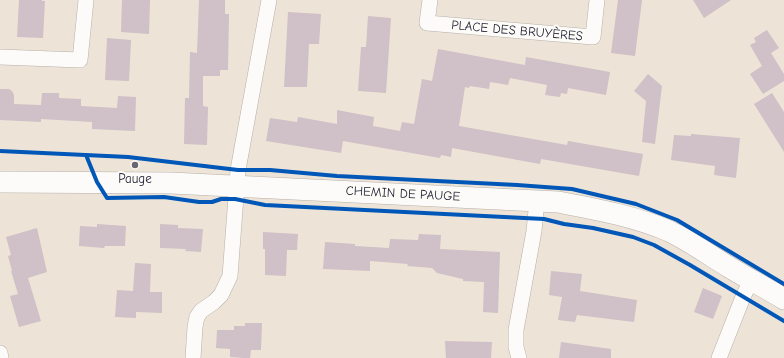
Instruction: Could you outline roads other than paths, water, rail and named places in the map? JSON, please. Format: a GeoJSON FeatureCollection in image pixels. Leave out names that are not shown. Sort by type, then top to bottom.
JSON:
{"type":"FeatureCollection","features":[{"type":"Feature","properties":{"kind":"street"},"geometry":{"type":"LineString","coordinates":[[0,57],[80,60],[86,0]]}},
{"type":"Feature","properties":{"kind":"street"},"geometry":{"type":"LineString","coordinates":[[193,358],[197,317],[221,295],[230,276],[236,185],[269,0]]}},
{"type":"Feature","properties":{"kind":"street","name":"PLACE DES BRUYÈRES"},"geometry":{"type":"LineString","coordinates":[[430,0],[427,23],[593,37],[597,0]]}},
{"type":"Feature","properties":{"kind":"street","name":"CHEMIN DE PAUGE"},"geometry":{"type":"LineString","coordinates":[[0,182],[133,182],[236,185],[558,202],[599,210],[650,224],[691,242],[784,299]]}},
{"type":"Feature","properties":{"kind":"street"},"geometry":{"type":"LineString","coordinates":[[520,358],[516,346],[516,330],[534,231],[537,200]]}},
{"type":"Feature","properties":{"kind":"street"},"geometry":{"type":"LineString","coordinates":[[719,358],[751,280]]}},
{"type":"Feature","properties":{"kind":"street"},"geometry":{"type":"LineString","coordinates":[[0,353],[1,358]]}},
{"type":"Feature","properties":{"kind":"place","name":"Pauge"},"geometry":{"type":"Point","coordinates":[135,165]}}]}
